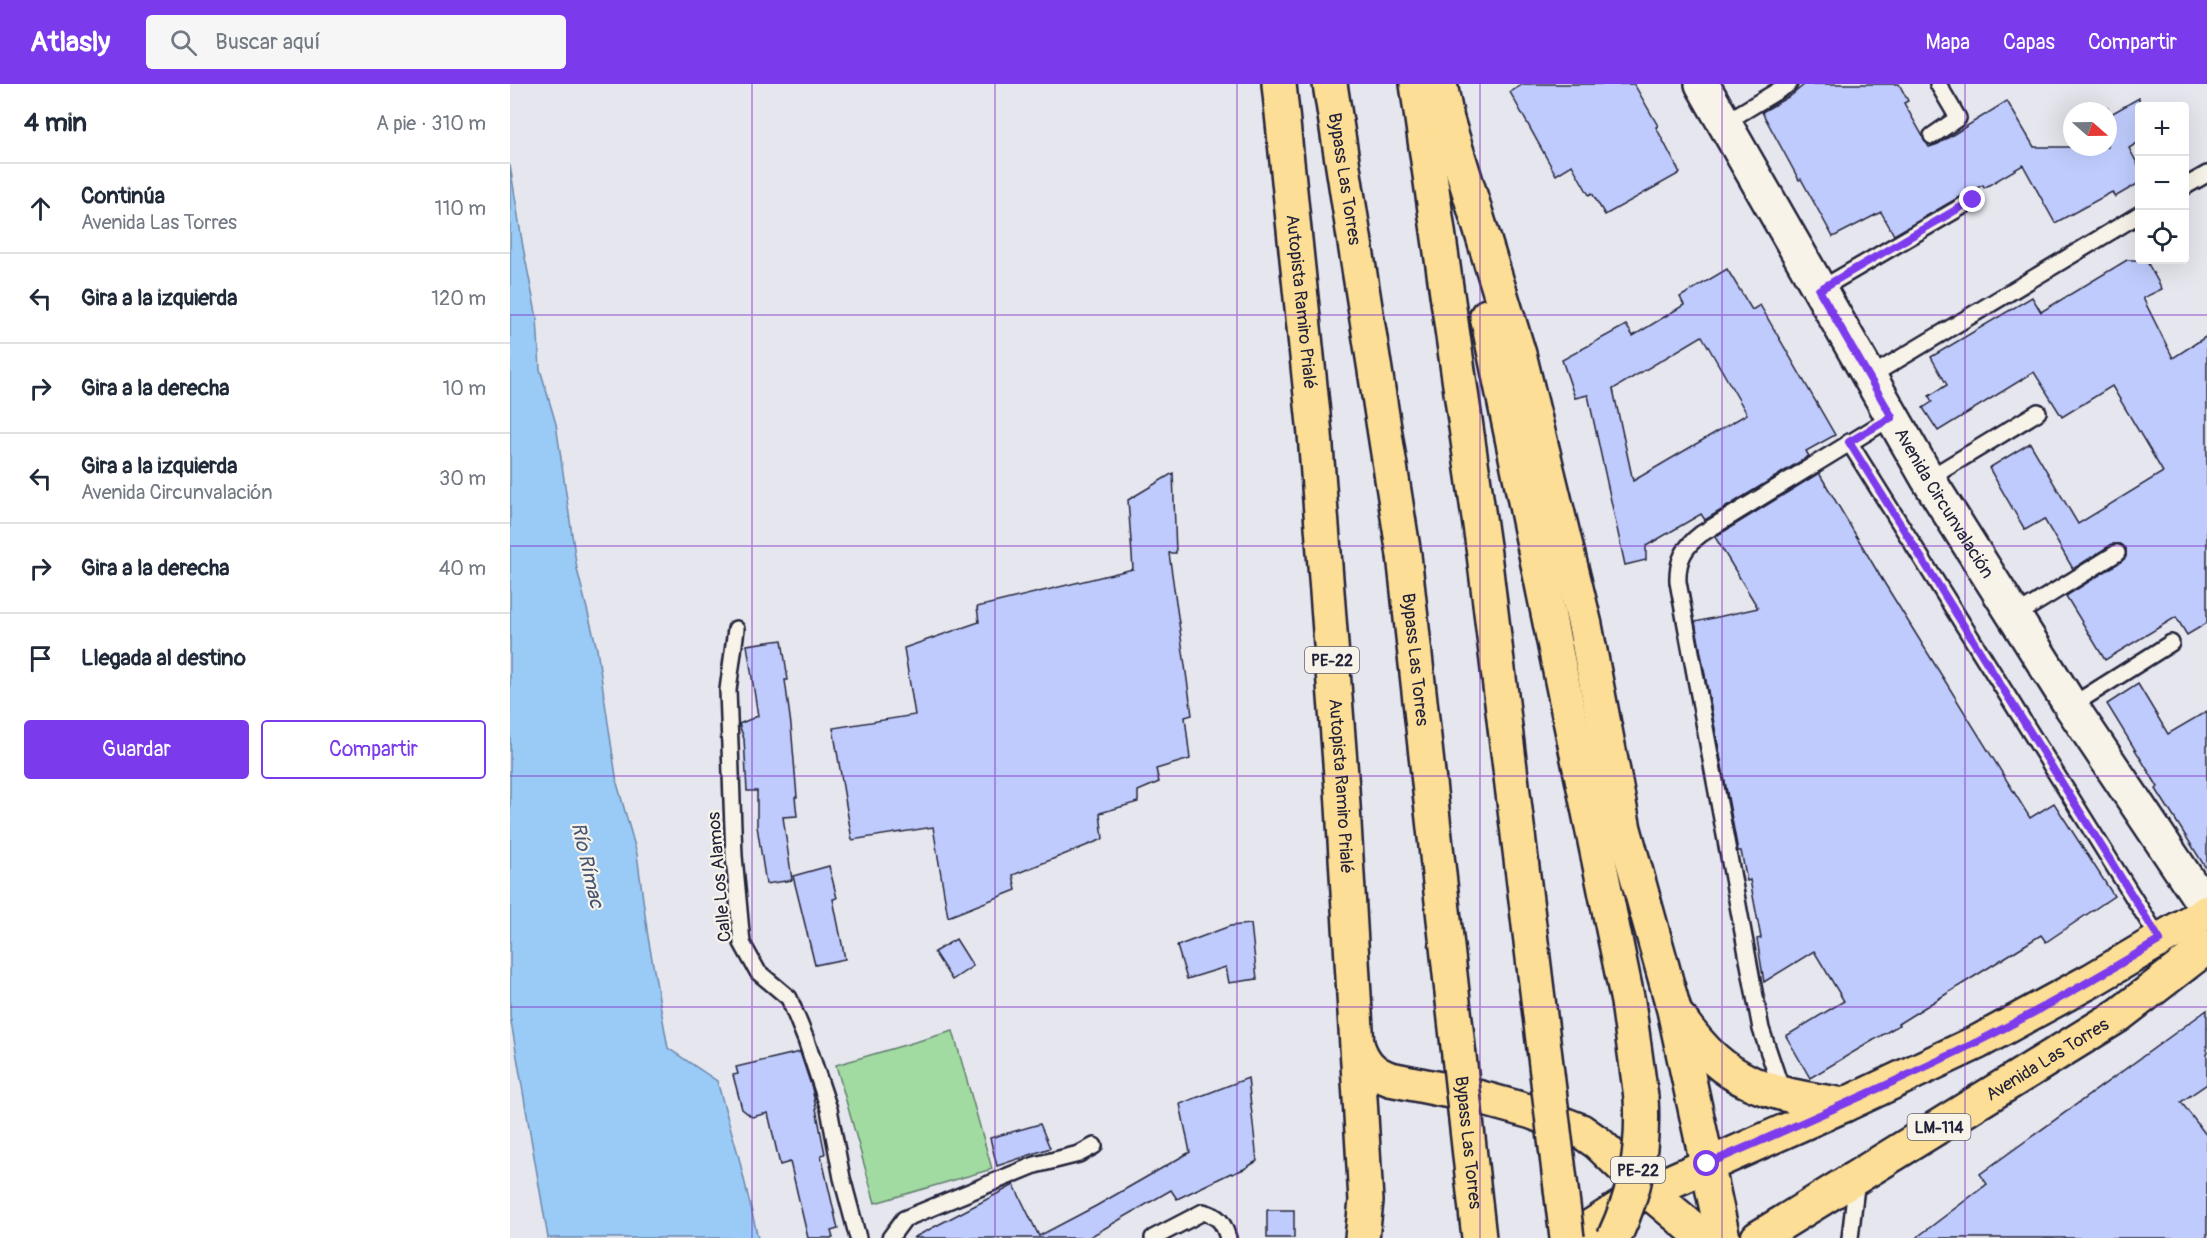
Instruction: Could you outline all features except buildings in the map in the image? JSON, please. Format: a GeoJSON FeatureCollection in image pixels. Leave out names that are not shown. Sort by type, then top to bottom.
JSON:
{"type":"FeatureCollection","features":[{"type":"Feature","properties":{"kind":"main road","name":"Autopista Ramiro Prialé"},"geometry":{"type":"LineString","coordinates":[[1279,84],[1315,434],[1342,789],[1366,1201],[1362,1238]]}},
{"type":"Feature","properties":{"kind":"main road","name":"Bypass Las Torres"},"geometry":{"type":"LineString","coordinates":[[1330,84],[1404,555],[1479,1238]]}},
{"type":"Feature","properties":{"kind":"main road"},"geometry":{"type":"LineString","coordinates":[[1417,84],[1483,546],[1567,1238]]}},
{"type":"Feature","properties":{"kind":"main road","name":"PE-22"},"geometry":{"type":"LineString","coordinates":[[1440,84],[1628,1002],[1641,1097],[1641,1139],[1637,1176],[1624,1217],[1614,1238]]}},
{"type":"Feature","properties":{"kind":"main road"},"geometry":{"type":"LineString","coordinates":[[1448,123],[1519,354],[1585,626],[1624,830],[1674,1010],[1723,1238]]}},
{"type":"Feature","properties":{"kind":"main road"},"geometry":{"type":"LineString","coordinates":[[1574,1238],[1648,1191],[1844,1105],[1978,1042],[2092,980],[2207,911]]}},
{"type":"Feature","properties":{"kind":"main road","name":"Avenida Las Torres"},"geometry":{"type":"LineString","coordinates":[[1758,1238],[2119,1016],[2207,947]]}},
{"type":"Feature","properties":{"kind":"main road"},"geometry":{"type":"LineString","coordinates":[[1674,1010],[1701,1046],[1717,1062],[1739,1077],[1783,1094],[1844,1105]]}},
{"type":"Feature","properties":{"kind":"main road"},"geometry":{"type":"LineString","coordinates":[[1358,1047],[1362,1058],[1378,1075],[1470,1095],[1532,1112],[1581,1131],[1598,1143],[1648,1191],[1704,1238]]}},
{"type":"Feature","properties":{"kind":"street","name":"Avenida Circunvalación"},"geometry":{"type":"LineString","coordinates":[[1702,84],[1928,479],[2071,706],[2207,911]]}},
{"type":"Feature","properties":{"kind":"lane"},"geometry":{"type":"LineString","coordinates":[[1724,123],[1789,84]]}},
{"type":"Feature","properties":{"kind":"lane"},"geometry":{"type":"LineString","coordinates":[[1932,136],[1958,118],[1938,84]]}},
{"type":"Feature","properties":{"kind":"lane"},"geometry":{"type":"LineString","coordinates":[[2189,185],[2207,174]]}},
{"type":"Feature","properties":{"kind":"lane"},"geometry":{"type":"LineString","coordinates":[[1819,290],[1973,200]]}},
{"type":"Feature","properties":{"kind":"lane"},"geometry":{"type":"LineString","coordinates":[[1869,377],[2135,216]]}},
{"type":"Feature","properties":{"kind":"lane"},"geometry":{"type":"LineString","coordinates":[[1928,479],[2038,412]]}},
{"type":"Feature","properties":{"kind":"lane"},"geometry":{"type":"LineString","coordinates":[[1783,1094],[1761,1029],[1680,594],[1678,564],[1687,547],[1701,534],[1892,417]]}},
{"type":"Feature","properties":{"kind":"lane"},"geometry":{"type":"LineString","coordinates":[[1849,442],[2160,940]]}},
{"type":"Feature","properties":{"kind":"lane"},"geometry":{"type":"LineString","coordinates":[[2015,616],[2117,554]]}},
{"type":"Feature","properties":{"kind":"lane","name":"Calle Los Alamos"},"geometry":{"type":"LineString","coordinates":[[736,629],[728,690],[734,855],[742,943],[758,972],[789,998],[806,1040],[829,1109],[842,1178],[858,1238]]}},
{"type":"Feature","properties":{"kind":"lane"},"geometry":{"type":"LineString","coordinates":[[2071,706],[2171,643]]}},
{"type":"Feature","properties":{"kind":"lane"},"geometry":{"type":"LineString","coordinates":[[890,1238],[904,1219],[1035,1166],[1079,1154],[1094,1146]]}},
{"type":"Feature","properties":{"kind":"lane"},"geometry":{"type":"LineString","coordinates":[[1850,1238],[1857,1178]]}},
{"type":"Feature","properties":{"kind":"lane"},"geometry":{"type":"LineString","coordinates":[[1153,1238],[1203,1212],[1215,1215],[1224,1223],[1228,1238]]}},
{"type":"Feature","properties":{"kind":"green space"},"geometry":{"type":"Polygon","coordinates":[[[953,1031],[992,1169],[875,1203],[836,1065],[953,1031]]]}},
{"type":"Feature","properties":{"kind":"water","name":"Río Rímac"},"geometry":{"type":"Polygon","coordinates":[[[510,165],[537,318],[540,369],[556,424],[577,569],[597,649],[617,783],[637,854],[648,937],[668,1048],[717,1081],[738,1154],[758,1238],[548,1238],[510,1016],[510,165]]]}},
{"type":"Feature","properties":{"kind":"route"},"geometry":{"type":"LineString","coordinates":[[1707,1164],[1844,1105],[1978,1042],[2160,940],[1849,442],[1892,417],[1819,290],[1973,200]]}}]}
